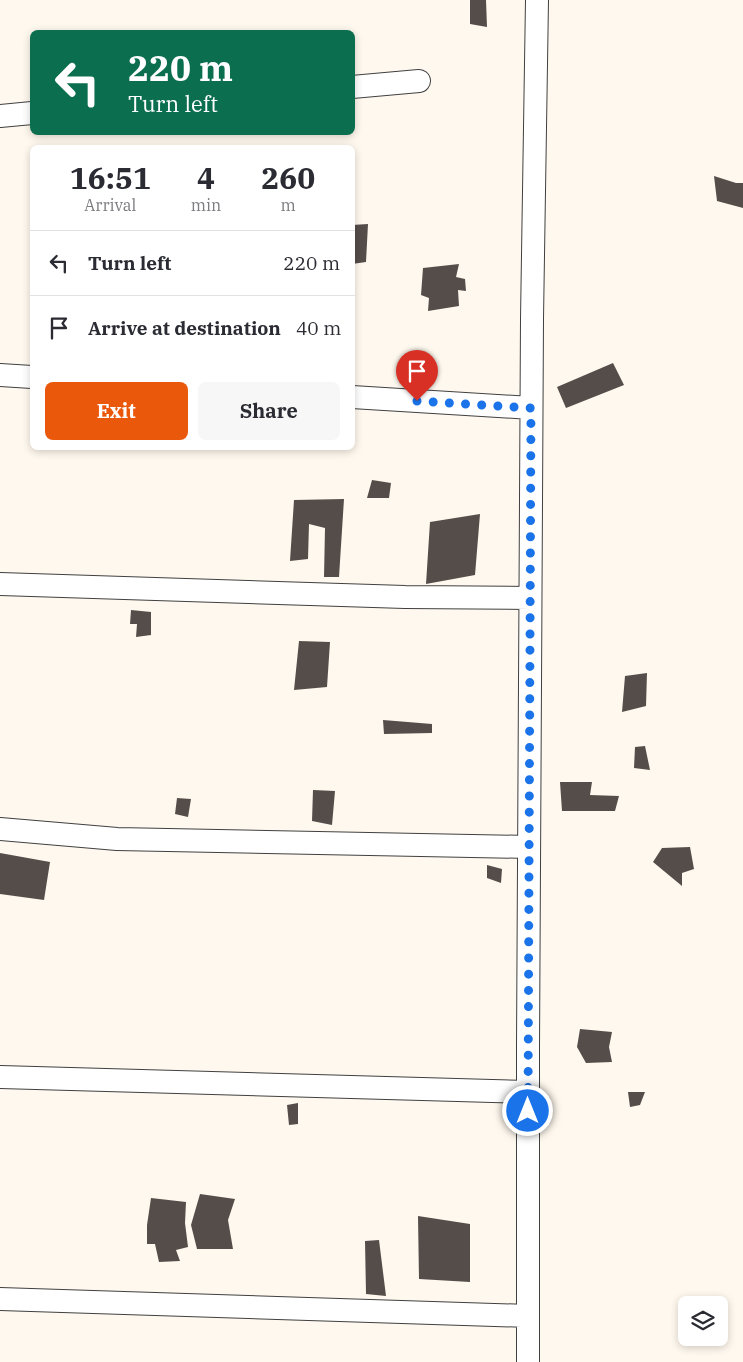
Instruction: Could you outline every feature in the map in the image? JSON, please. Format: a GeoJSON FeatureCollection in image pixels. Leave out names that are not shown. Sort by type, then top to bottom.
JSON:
{"type":"FeatureCollection","features":[{"type":"Feature","properties":{"kind":"street"},"geometry":{"type":"LineString","coordinates":[[528,1362],[531,408],[537,0]]}},
{"type":"Feature","properties":{"kind":"street"},"geometry":{"type":"LineString","coordinates":[[355,87],[418,82]]}},
{"type":"Feature","properties":{"kind":"street"},"geometry":{"type":"LineString","coordinates":[[0,116],[30,113]]}},
{"type":"Feature","properties":{"kind":"street"},"geometry":{"type":"LineString","coordinates":[[0,375],[30,377]]}},
{"type":"Feature","properties":{"kind":"street"},"geometry":{"type":"LineString","coordinates":[[355,397],[531,408]]}},
{"type":"Feature","properties":{"kind":"street"},"geometry":{"type":"LineString","coordinates":[[0,584],[405,597],[530,598]]}},
{"type":"Feature","properties":{"kind":"street"},"geometry":{"type":"LineString","coordinates":[[0,829],[117,839],[529,847]]}},
{"type":"Feature","properties":{"kind":"street"},"geometry":{"type":"LineString","coordinates":[[0,1077],[528,1092]]}},
{"type":"Feature","properties":{"kind":"street"},"geometry":{"type":"LineString","coordinates":[[0,1299],[528,1316]]}},
{"type":"Feature","properties":{"kind":"building"},"geometry":{"type":"Polygon","coordinates":[[[470,0],[486,0],[487,27],[470,24],[470,0]]]}},
{"type":"Feature","properties":{"kind":"building"},"geometry":{"type":"Polygon","coordinates":[[[714,176],[736,183],[743,183],[743,208],[717,201],[714,176]]]}},
{"type":"Feature","properties":{"kind":"building"},"geometry":{"type":"Polygon","coordinates":[[[368,224],[366,262],[355,264],[355,225],[368,224]]]}},
{"type":"Feature","properties":{"kind":"building"},"geometry":{"type":"Polygon","coordinates":[[[459,264],[456,277],[465,279],[466,291],[458,290],[459,306],[428,311],[429,298],[421,295],[423,268],[459,264]]]}},
{"type":"Feature","properties":{"kind":"building"},"geometry":{"type":"Polygon","coordinates":[[[613,363],[624,385],[566,408],[557,387],[613,363]]]}},
{"type":"Feature","properties":{"kind":"building"},"geometry":{"type":"Polygon","coordinates":[[[372,480],[391,483],[389,498],[367,498],[372,480]]]}},
{"type":"Feature","properties":{"kind":"building"},"geometry":{"type":"Polygon","coordinates":[[[344,499],[339,577],[324,577],[325,528],[309,524],[308,559],[290,561],[294,500],[344,499]]]}},
{"type":"Feature","properties":{"kind":"building"},"geometry":{"type":"Polygon","coordinates":[[[480,514],[475,575],[426,584],[430,522],[480,514]]]}},
{"type":"Feature","properties":{"kind":"building"},"geometry":{"type":"Polygon","coordinates":[[[131,610],[151,612],[151,635],[136,637],[137,624],[130,624],[131,610]]]}},
{"type":"Feature","properties":{"kind":"building"},"geometry":{"type":"Polygon","coordinates":[[[299,641],[330,642],[327,687],[294,690],[299,641]]]}},
{"type":"Feature","properties":{"kind":"building"},"geometry":{"type":"Polygon","coordinates":[[[647,673],[646,706],[622,712],[625,676],[647,673]]]}},
{"type":"Feature","properties":{"kind":"building"},"geometry":{"type":"Polygon","coordinates":[[[383,720],[432,724],[432,733],[384,734],[383,720]]]}},
{"type":"Feature","properties":{"kind":"building"},"geometry":{"type":"Polygon","coordinates":[[[645,746],[650,770],[634,768],[635,747],[645,746]]]}},
{"type":"Feature","properties":{"kind":"building"},"geometry":{"type":"Polygon","coordinates":[[[560,782],[592,782],[590,795],[619,796],[615,811],[562,811],[560,782]]]}},
{"type":"Feature","properties":{"kind":"building"},"geometry":{"type":"Polygon","coordinates":[[[313,790],[335,791],[332,825],[312,821],[313,790]]]}},
{"type":"Feature","properties":{"kind":"building"},"geometry":{"type":"Polygon","coordinates":[[[177,798],[191,799],[188,817],[175,814],[177,798]]]}},
{"type":"Feature","properties":{"kind":"building"},"geometry":{"type":"Polygon","coordinates":[[[690,847],[694,869],[682,873],[682,886],[653,862],[662,848],[690,847]]]}},
{"type":"Feature","properties":{"kind":"building"},"geometry":{"type":"Polygon","coordinates":[[[0,853],[50,862],[44,900],[0,894],[0,853]]]}},
{"type":"Feature","properties":{"kind":"building"},"geometry":{"type":"Polygon","coordinates":[[[487,865],[502,869],[501,883],[487,878],[487,865]]]}},
{"type":"Feature","properties":{"kind":"building"},"geometry":{"type":"Polygon","coordinates":[[[580,1029],[612,1032],[609,1047],[612,1062],[586,1063],[577,1047],[580,1029]]]}},
{"type":"Feature","properties":{"kind":"building"},"geometry":{"type":"Polygon","coordinates":[[[628,1092],[645,1092],[640,1105],[630,1107],[628,1092]]]}},
{"type":"Feature","properties":{"kind":"building"},"geometry":{"type":"Polygon","coordinates":[[[298,1103],[298,1124],[289,1125],[287,1105],[298,1103]]]}},
{"type":"Feature","properties":{"kind":"building"},"geometry":{"type":"Polygon","coordinates":[[[200,1194],[235,1199],[228,1220],[233,1249],[197,1249],[191,1225],[200,1194]]]}},
{"type":"Feature","properties":{"kind":"building"},"geometry":{"type":"Polygon","coordinates":[[[151,1198],[186,1202],[185,1223],[188,1247],[176,1250],[180,1261],[159,1262],[155,1244],[147,1244],[147,1225],[151,1198]]]}},
{"type":"Feature","properties":{"kind":"building"},"geometry":{"type":"Polygon","coordinates":[[[418,1216],[470,1224],[470,1282],[419,1279],[418,1216]]]}},
{"type":"Feature","properties":{"kind":"building"},"geometry":{"type":"Polygon","coordinates":[[[379,1240],[386,1296],[366,1294],[365,1241],[379,1240]]]}},
{"type":"Feature","properties":{"kind":"route"},"geometry":{"type":"LineString","coordinates":[[417,401],[531,408],[528,1111]]}}]}
